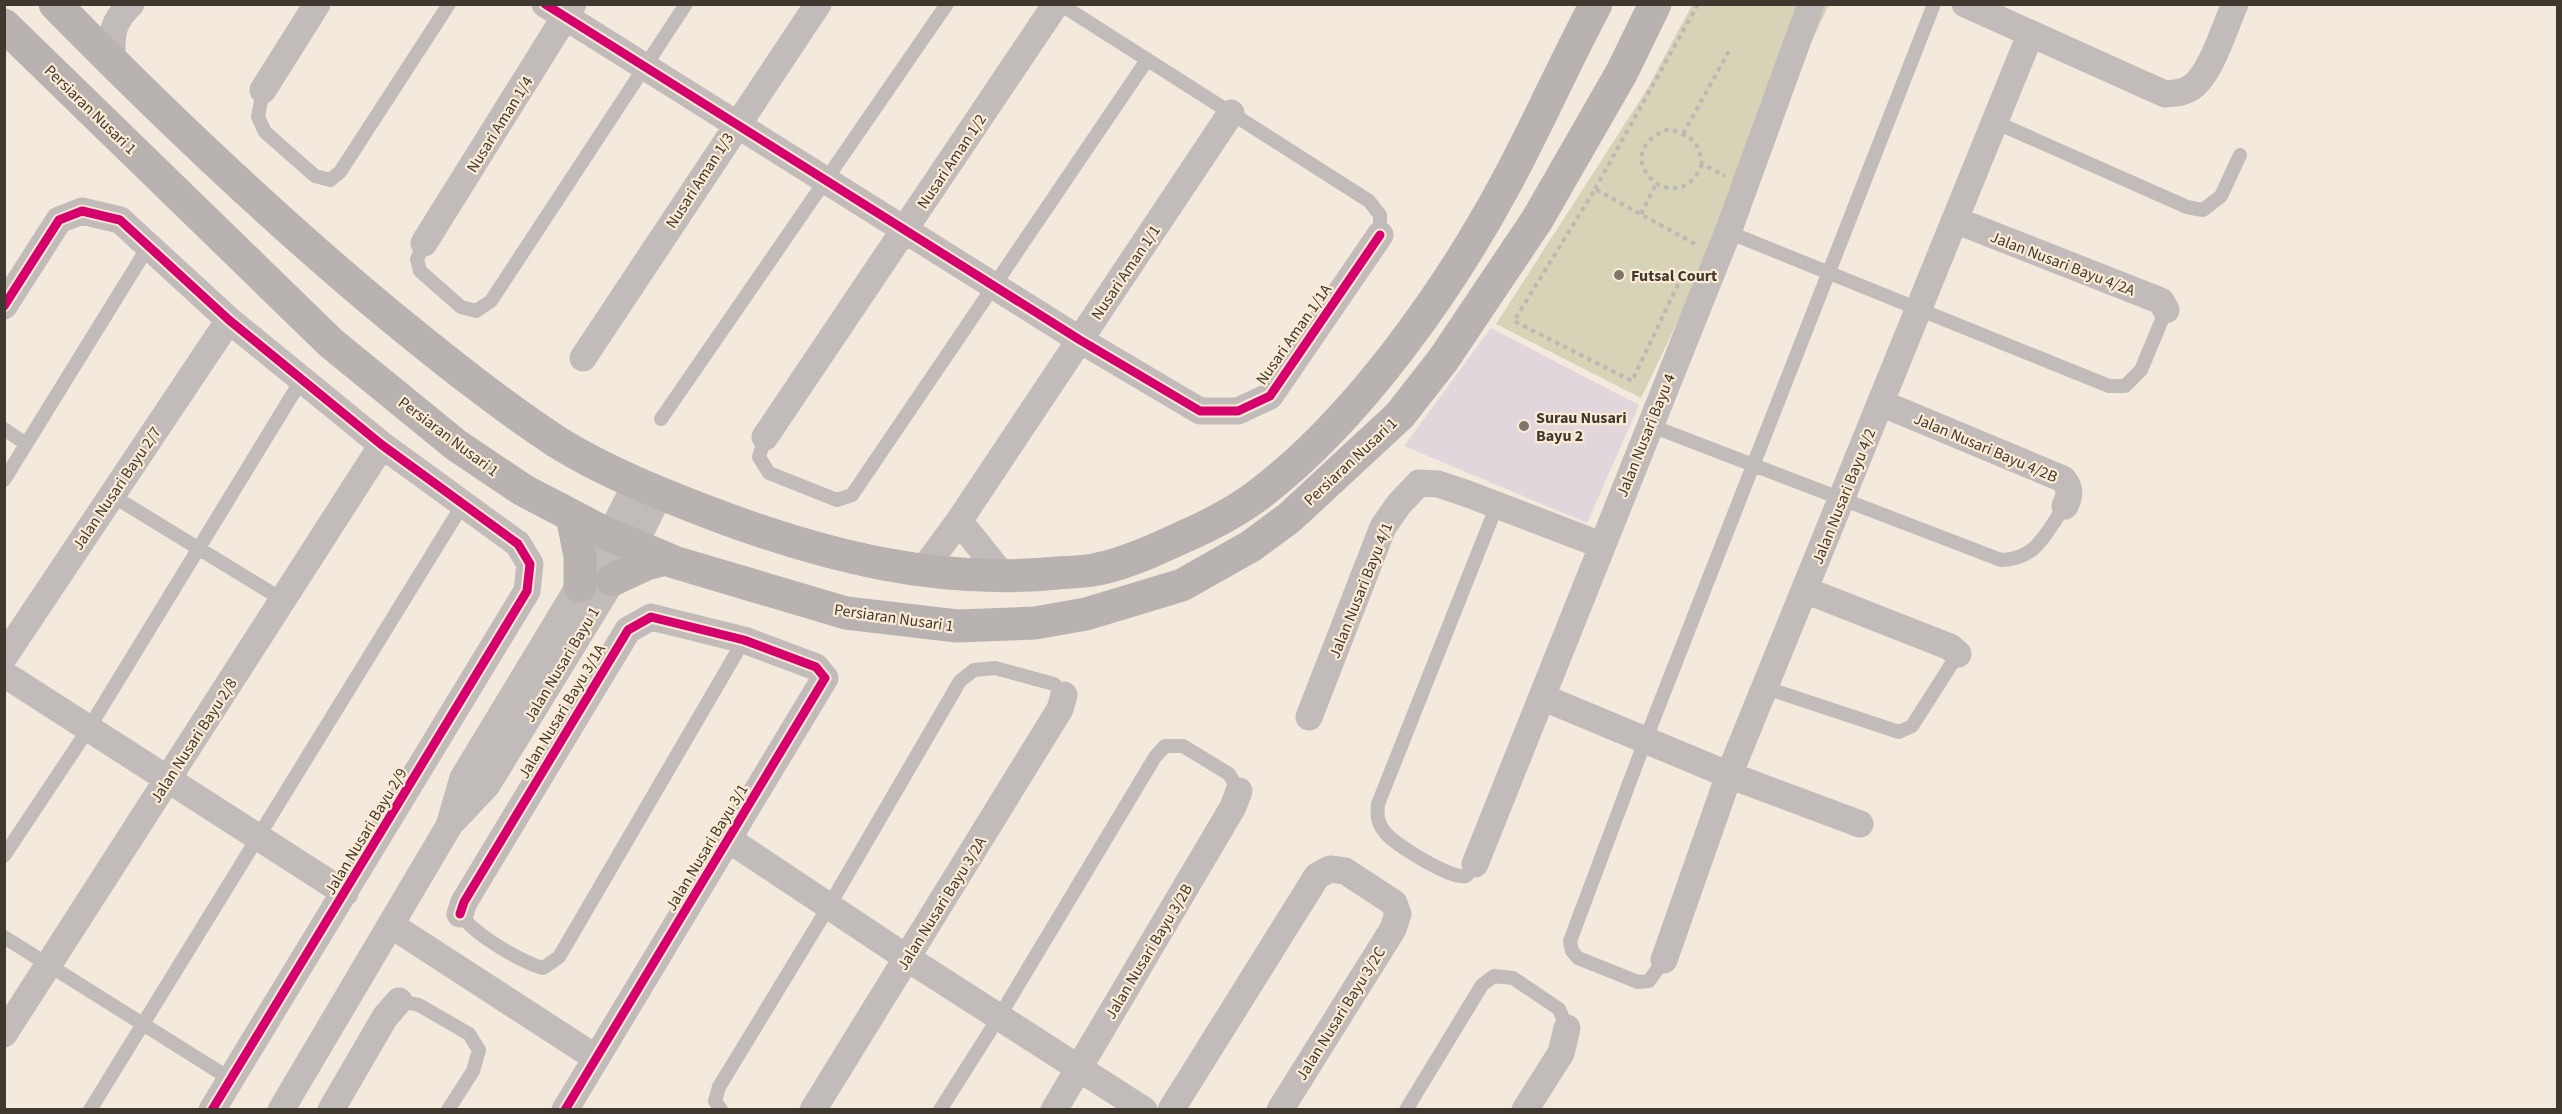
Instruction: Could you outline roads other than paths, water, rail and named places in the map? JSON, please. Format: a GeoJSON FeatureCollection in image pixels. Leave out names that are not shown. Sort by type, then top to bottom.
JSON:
{"type":"FeatureCollection","features":[{"type":"Feature","properties":{"kind":"main road"},"geometry":{"type":"LineString","coordinates":[[65,14],[112,63],[238,183],[327,262],[471,382],[562,445],[649,488],[744,525],[834,553],[881,566],[1004,577],[1098,569],[1166,545],[1218,521],[1262,492],[1330,429],[1435,302],[1504,186],[1596,4]]}},
{"type":"Feature","properties":{"kind":"main road","name":"Persiaran Nusari 1"},"geometry":{"type":"LineString","coordinates":[[4,25],[331,343],[456,445],[523,490],[572,516],[666,559],[846,614],[957,626],[1035,622],[1086,614],[1182,585],[1251,546],[1289,518],[1400,415],[1443,360],[1537,220],[1622,72],[1655,4]]}},
{"type":"Feature","properties":{"kind":"main road"},"geometry":{"type":"LineString","coordinates":[[572,516],[580,556],[580,586]]}},
{"type":"Feature","properties":{"kind":"main road"},"geometry":{"type":"LineString","coordinates":[[612,580],[666,559]]}},
{"type":"Feature","properties":{"kind":"street"},"geometry":{"type":"LineString","coordinates":[[65,14],[96,20],[124,4]]}},
{"type":"Feature","properties":{"kind":"street"},"geometry":{"type":"LineString","coordinates":[[112,63],[112,35],[117,17],[131,4]]}},
{"type":"Feature","properties":{"kind":"street"},"geometry":{"type":"LineString","coordinates":[[263,90],[317,4]]}},
{"type":"Feature","properties":{"kind":"street","name":"Nusari Aman 1/3"},"geometry":{"type":"LineString","coordinates":[[583,358],[736,124],[818,4]]}},
{"type":"Feature","properties":{"kind":"street","name":"Nusari Aman 1/2"},"geometry":{"type":"LineString","coordinates":[[765,437],[1058,4]]}},
{"type":"Feature","properties":{"kind":"street","name":"Jalan Nusari Bayu 4"},"geometry":{"type":"LineString","coordinates":[[1475,864],[1728,232],[1811,4]]}},
{"type":"Feature","properties":{"kind":"street"},"geometry":{"type":"LineString","coordinates":[[1965,4],[2019,21],[2165,94],[2181,93],[2193,87],[2204,74],[2235,4]]}},
{"type":"Feature","properties":{"kind":"street","name":"Nusari Aman 1/1A"},"geometry":{"type":"LineString","coordinates":[[561,9],[645,67],[1080,340],[1200,411],[1238,411],[1270,396],[1380,235]]}},
{"type":"Feature","properties":{"kind":"street","name":"Nusari Aman 1/4"},"geometry":{"type":"LineString","coordinates":[[424,243],[561,9]]}},
{"type":"Feature","properties":{"kind":"street","name":"Jalan Nusari Bayu 4/2"},"geometry":{"type":"LineString","coordinates":[[1664,960],[1730,775],[1995,122],[2019,21]]}},
{"type":"Feature","properties":{"kind":"street","name":"Nusari Aman 1/1"},"geometry":{"type":"LineString","coordinates":[[923,570],[959,521],[1231,113]]}},
{"type":"Feature","properties":{"kind":"street"},"geometry":{"type":"LineString","coordinates":[[4,306],[59,220],[82,211],[120,220],[229,320],[382,445],[463,504]]}},
{"type":"Feature","properties":{"kind":"street","name":"Jalan Nusari Bayu 4/2A"},"geometry":{"type":"LineString","coordinates":[[1955,220],[2161,301],[2166,310]]}},
{"type":"Feature","properties":{"kind":"street","name":"Jalan Nusari Bayu 2/7"},"geometry":{"type":"LineString","coordinates":[[4,657],[229,320]]}},
{"type":"Feature","properties":{"kind":"street","name":"Jalan Nusari Bayu 4/2B"},"geometry":{"type":"LineString","coordinates":[[1881,403],[2063,479],[2069,486],[2069,496],[2065,506]]}},
{"type":"Feature","properties":{"kind":"street","name":"Jalan Nusari Bayu 2/8"},"geometry":{"type":"LineString","coordinates":[[4,1034],[382,445]]}},
{"type":"Feature","properties":{"kind":"street","name":"Jalan Nusari Bayu 4/1"},"geometry":{"type":"LineString","coordinates":[[1309,717],[1383,526],[1399,504],[1419,483],[1438,484],[1601,545]]}},
{"type":"Feature","properties":{"kind":"street","name":"Jalan Nusari Bayu 1"},"geometry":{"type":"LineString","coordinates":[[281,1110],[449,826],[487,785],[612,580],[622,540],[649,488]]}},
{"type":"Feature","properties":{"kind":"street","name":"Jalan Nusari Bayu 2/9"},"geometry":{"type":"LineString","coordinates":[[212,1110],[527,591],[530,564],[518,544],[463,504]]}},
{"type":"Feature","properties":{"kind":"street"},"geometry":{"type":"LineString","coordinates":[[959,521],[1004,577]]}},
{"type":"Feature","properties":{"kind":"street","name":"Jalan Nusari Bayu 1"},"geometry":{"type":"LineString","coordinates":[[449,826],[463,778],[580,586],[622,540]]}},
{"type":"Feature","properties":{"kind":"street"},"geometry":{"type":"LineString","coordinates":[[1805,590],[1950,646],[1958,654]]}},
{"type":"Feature","properties":{"kind":"street","name":"Jalan Nusari Bayu 3/1A"},"geometry":{"type":"LineString","coordinates":[[460,914],[464,902],[559,741],[628,630],[651,617],[744,640]]}},
{"type":"Feature","properties":{"kind":"street","name":"Jalan Nusari Bayu 3/1"},"geometry":{"type":"LineString","coordinates":[[565,1110],[825,678],[816,667],[744,640]]}},
{"type":"Feature","properties":{"kind":"street"},"geometry":{"type":"LineString","coordinates":[[4,674],[345,892]]}},
{"type":"Feature","properties":{"kind":"street","name":"Jalan Nusari Bayu 3/2A"},"geometry":{"type":"LineString","coordinates":[[813,1110],[1060,709],[1064,695]]}},
{"type":"Feature","properties":{"kind":"street"},"geometry":{"type":"LineString","coordinates":[[1542,697],[1730,775],[1860,824]]}},
{"type":"Feature","properties":{"kind":"street","name":"Jalan Nusari Bayu 3/2B"},"geometry":{"type":"LineString","coordinates":[[1054,1110],[1233,807],[1239,790]]}},
{"type":"Feature","properties":{"kind":"street"},"geometry":{"type":"LineString","coordinates":[[728,839],[907,958],[1144,1110]]}},
{"type":"Feature","properties":{"kind":"street","name":"Jalan Nusari Bayu 3/2C"},"geometry":{"type":"LineString","coordinates":[[1171,1110],[1317,876],[1330,869],[1345,871],[1394,903],[1398,914],[1393,928],[1280,1110]]}},
{"type":"Feature","properties":{"kind":"street"},"geometry":{"type":"LineString","coordinates":[[392,925],[596,1058]]}},
{"type":"Feature","properties":{"kind":"street"},"geometry":{"type":"LineString","coordinates":[[330,1110],[385,1017],[399,1001]]}},
{"type":"Feature","properties":{"kind":"street"},"geometry":{"type":"LineString","coordinates":[[1525,1110],[1561,1053],[1567,1028]]}},
{"type":"Feature","properties":{"kind":"lane"},"geometry":{"type":"LineString","coordinates":[[263,90],[258,117],[265,132],[315,176],[330,180],[340,172],[449,4]]}},
{"type":"Feature","properties":{"kind":"lane"},"geometry":{"type":"LineString","coordinates":[[424,243],[417,259],[420,271],[461,307],[476,311],[491,301],[686,4]]}},
{"type":"Feature","properties":{"kind":"lane"},"geometry":{"type":"LineString","coordinates":[[661,419],[947,4]]}},
{"type":"Feature","properties":{"kind":"lane"},"geometry":{"type":"LineString","coordinates":[[1058,4],[1369,201],[1380,215],[1380,235]]}},
{"type":"Feature","properties":{"kind":"lane"},"geometry":{"type":"LineString","coordinates":[[1664,960],[1649,981],[1638,982],[1578,958],[1572,951],[1570,941],[1645,741],[1934,4]]}},
{"type":"Feature","properties":{"kind":"lane"},"geometry":{"type":"LineString","coordinates":[[765,437],[759,457],[769,472],[837,500],[852,495],[1147,60]]}},
{"type":"Feature","properties":{"kind":"lane"},"geometry":{"type":"LineString","coordinates":[[1995,122],[2187,207],[2203,210],[2221,196],[2240,155]]}},
{"type":"Feature","properties":{"kind":"lane"},"geometry":{"type":"LineString","coordinates":[[1728,232],[2109,386],[2125,386],[2141,370],[2166,310]]}},
{"type":"Feature","properties":{"kind":"lane"},"geometry":{"type":"LineString","coordinates":[[4,480],[148,247]]}},
{"type":"Feature","properties":{"kind":"lane"},"geometry":{"type":"LineString","coordinates":[[4,856],[89,728],[302,379]]}},
{"type":"Feature","properties":{"kind":"lane"},"geometry":{"type":"LineString","coordinates":[[1649,426],[2001,560],[2019,559],[2032,552],[2065,506]]}},
{"type":"Feature","properties":{"kind":"lane"},"geometry":{"type":"LineString","coordinates":[[4,429],[26,444]]}},
{"type":"Feature","properties":{"kind":"lane"},"geometry":{"type":"LineString","coordinates":[[111,495],[283,600]]}},
{"type":"Feature","properties":{"kind":"lane"},"geometry":{"type":"LineString","coordinates":[[90,1110],[463,504]]}},
{"type":"Feature","properties":{"kind":"lane"},"geometry":{"type":"LineString","coordinates":[[1475,864],[1466,876],[1454,876],[1398,844],[1385,833],[1377,820],[1377,804],[1497,505]]}},
{"type":"Feature","properties":{"kind":"lane"},"geometry":{"type":"LineString","coordinates":[[460,914],[468,925],[530,964],[543,968],[559,957],[744,640]]}},
{"type":"Feature","properties":{"kind":"lane"},"geometry":{"type":"LineString","coordinates":[[1766,688],[1899,732],[1912,726],[1958,654]]}},
{"type":"Feature","properties":{"kind":"lane"},"geometry":{"type":"LineString","coordinates":[[720,1110],[715,1101],[719,1087],[829,906],[960,681],[974,670],[995,668],[1054,684],[1064,695]]}},
{"type":"Feature","properties":{"kind":"lane"},"geometry":{"type":"LineString","coordinates":[[940,1110],[999,1017],[1155,757],[1165,746],[1183,746],[1229,774],[1239,790]]}},
{"type":"Feature","properties":{"kind":"lane"},"geometry":{"type":"LineString","coordinates":[[4,937],[232,1080]]}},
{"type":"Feature","properties":{"kind":"lane"},"geometry":{"type":"LineString","coordinates":[[1406,1110],[1482,985],[1494,976],[1513,978],[1559,1009],[1567,1028]]}},
{"type":"Feature","properties":{"kind":"lane"},"geometry":{"type":"LineString","coordinates":[[399,1001],[419,1005],[469,1034],[480,1050],[473,1071],[448,1110]]}},
{"type":"Feature","properties":{"kind":"place","name":"Futsal Court"},"geometry":{"type":"Point","coordinates":[1619,275]}},
{"type":"Feature","properties":{"kind":"place","name":"Surau Nusari Bayu 2"},"geometry":{"type":"Point","coordinates":[1524,426]}}]}
